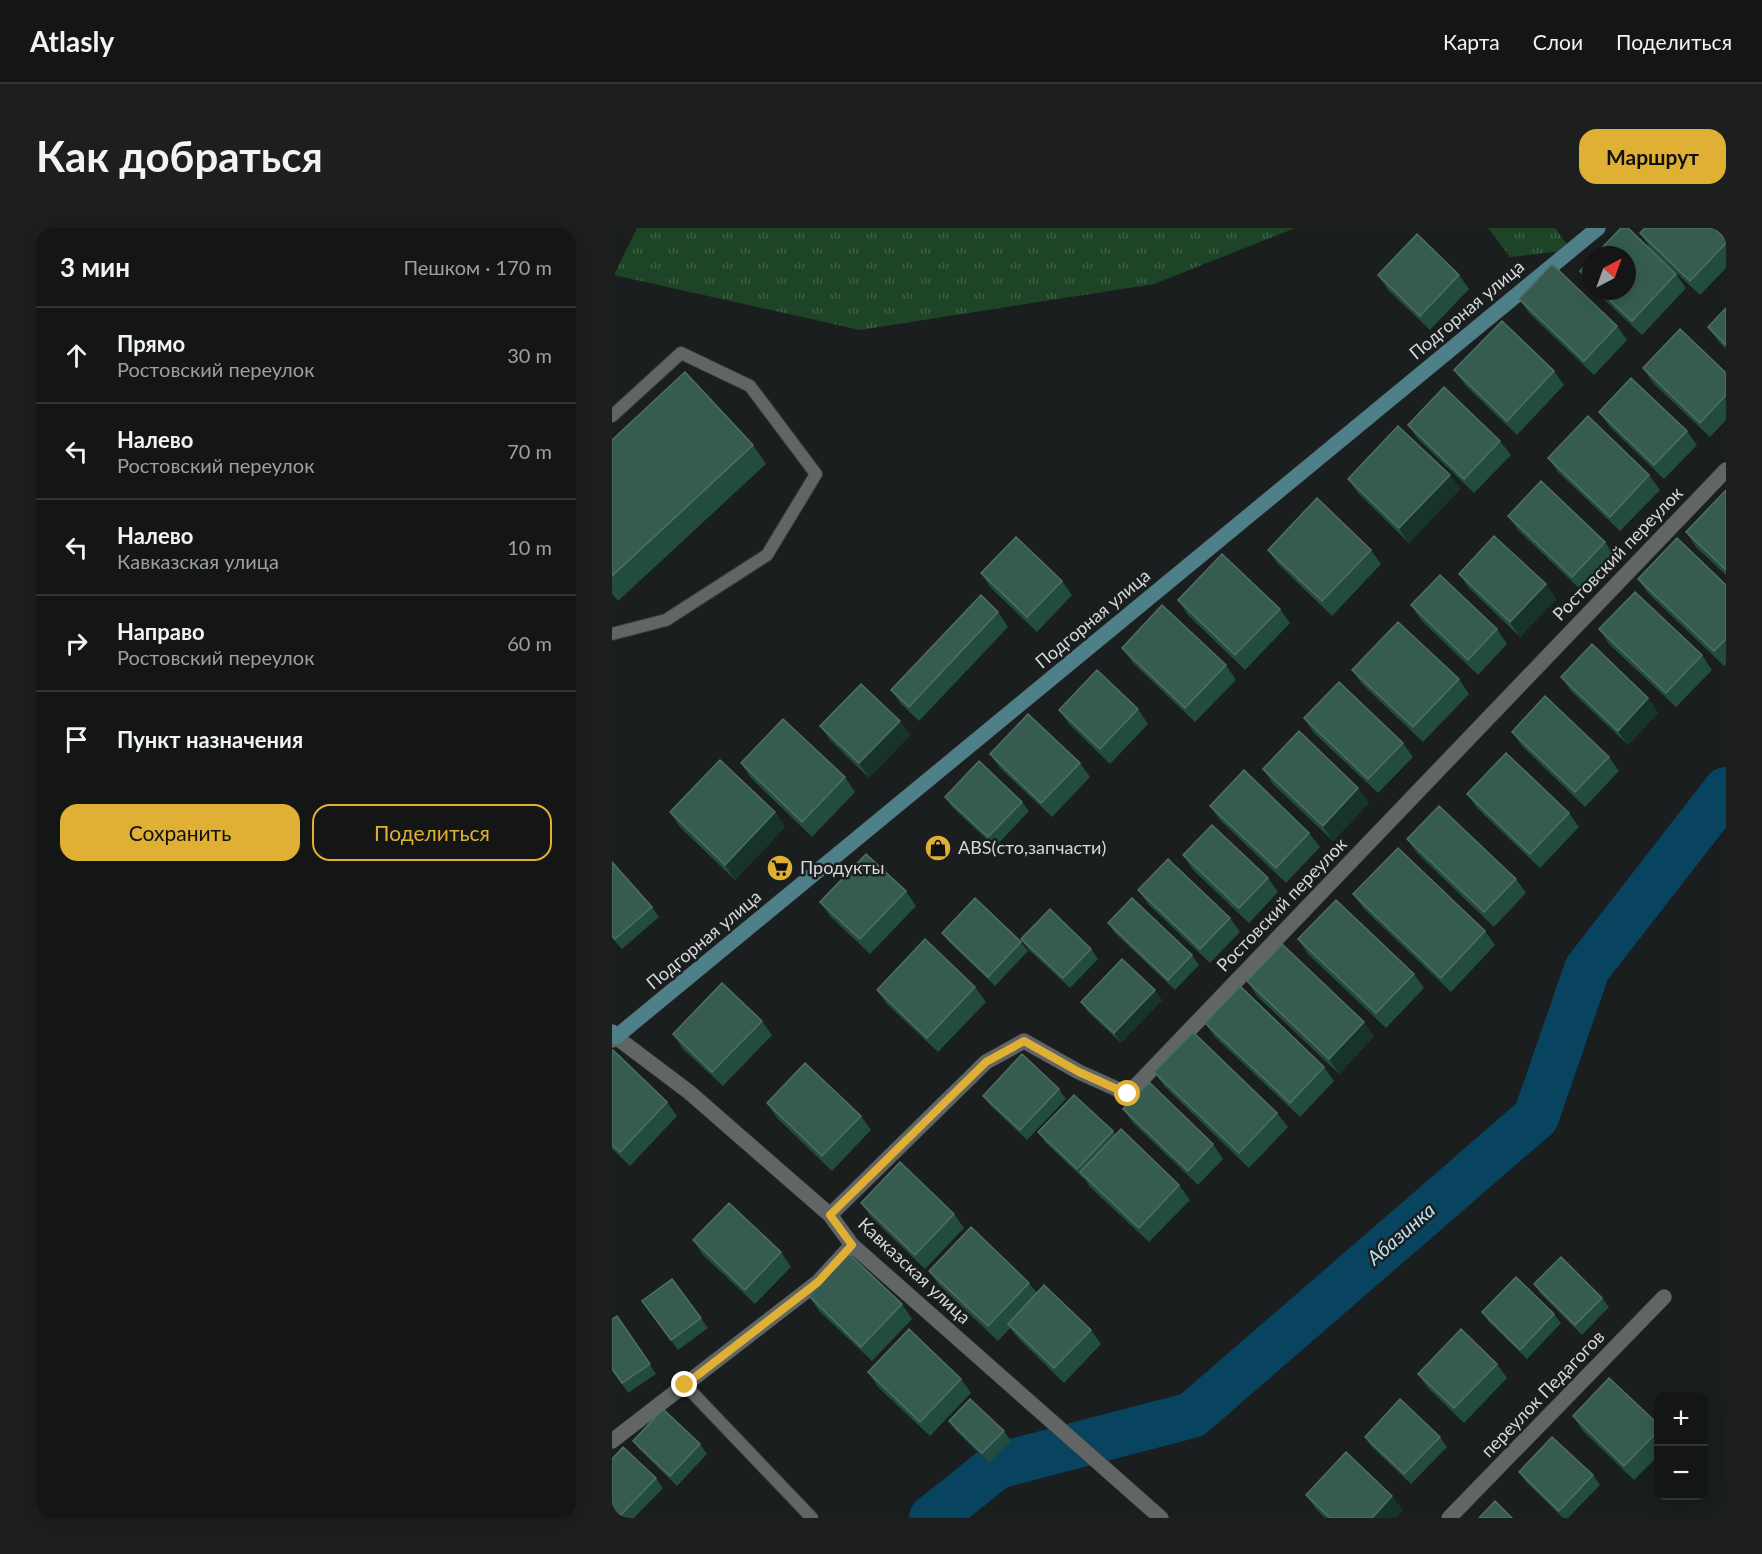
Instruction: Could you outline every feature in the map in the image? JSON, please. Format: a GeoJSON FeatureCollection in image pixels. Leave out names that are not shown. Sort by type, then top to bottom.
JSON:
{"type":"FeatureCollection","features":[{"type":"Feature","properties":{"kind":"main road","name":"Подгорная улица"},"geometry":{"type":"LineString","coordinates":[[613,1036],[1598,228]]}},
{"type":"Feature","properties":{"kind":"street","name":"Ростовский переулок"},"geometry":{"type":"LineString","coordinates":[[830,1215],[986,1062],[1024,1041],[1079,1072],[1128,1094],[1726,470]]}},
{"type":"Feature","properties":{"kind":"street","name":"Кавказская улица"},"geometry":{"type":"LineString","coordinates":[[613,1036],[689,1092],[830,1215],[852,1245],[1161,1518]]}},
{"type":"Feature","properties":{"kind":"street"},"geometry":{"type":"LineString","coordinates":[[612,1441],[818,1282],[852,1245]]}},
{"type":"Feature","properties":{"kind":"street","name":"переулок Педагогов"},"geometry":{"type":"LineString","coordinates":[[1449,1518],[1664,1297]]}},
{"type":"Feature","properties":{"kind":"lane"},"geometry":{"type":"LineString","coordinates":[[612,416],[681,353],[750,386],[816,474],[766,555],[666,620],[612,634]]}},
{"type":"Feature","properties":{"kind":"lane"},"geometry":{"type":"LineString","coordinates":[[685,1385],[812,1518]]}},
{"type":"Feature","properties":{"kind":"green space"},"geometry":{"type":"Polygon","coordinates":[[[637,228],[1295,228],[1154,284],[860,330],[614,275],[637,228]]]}},
{"type":"Feature","properties":{"kind":"green space"},"geometry":{"type":"Polygon","coordinates":[[[1488,228],[1555,228],[1571,250],[1510,257],[1488,228]]]}},
{"type":"Feature","properties":{"kind":"building"},"geometry":{"type":"Polygon","coordinates":[[[1621,228],[1628,228],[1676,274],[1632,321],[1610,300],[1636,300],[1636,246],[1604,246],[1621,228]]]}},
{"type":"Feature","properties":{"kind":"building"},"geometry":{"type":"Polygon","coordinates":[[[1645,228],[1714,228],[1726,239],[1726,243],[1690,281],[1640,233],[1645,228]]]}},
{"type":"Feature","properties":{"kind":"building"},"geometry":{"type":"Polygon","coordinates":[[[1417,234],[1459,275],[1420,316],[1378,275],[1417,234]]]}},
{"type":"Feature","properties":{"kind":"building"},"geometry":{"type":"Polygon","coordinates":[[[1552,264],[1582,293],[1582,300],[1590,300],[1617,326],[1584,361],[1519,299],[1552,264]]]}},
{"type":"Feature","properties":{"kind":"building"},"geometry":{"type":"Polygon","coordinates":[[[1726,308],[1726,345],[1708,327],[1726,308]]]}},
{"type":"Feature","properties":{"kind":"building"},"geometry":{"type":"Polygon","coordinates":[[[1502,321],[1554,371],[1507,421],[1454,370],[1502,321]]]}},
{"type":"Feature","properties":{"kind":"building"},"geometry":{"type":"Polygon","coordinates":[[[1680,329],[1726,373],[1726,395],[1700,423],[1643,368],[1680,329]]]}},
{"type":"Feature","properties":{"kind":"building"},"geometry":{"type":"Polygon","coordinates":[[[685,372],[753,445],[612,576],[612,440],[685,372]]]}},
{"type":"Feature","properties":{"kind":"building"},"geometry":{"type":"Polygon","coordinates":[[[1631,378],[1687,431],[1654,465],[1599,412],[1631,378]]]}},
{"type":"Feature","properties":{"kind":"building"},"geometry":{"type":"Polygon","coordinates":[[[1444,387],[1500,441],[1464,479],[1408,425],[1444,387]]]}},
{"type":"Feature","properties":{"kind":"building"},"geometry":{"type":"Polygon","coordinates":[[[1588,416],[1649,475],[1610,517],[1548,458],[1588,416]]]}},
{"type":"Feature","properties":{"kind":"building"},"geometry":{"type":"Polygon","coordinates":[[[1398,426],[1450,475],[1399,528],[1348,479],[1398,426]]]}},
{"type":"Feature","properties":{"kind":"building"},"geometry":{"type":"Polygon","coordinates":[[[1541,481],[1605,542],[1572,577],[1508,516],[1541,481]]]}},
{"type":"Feature","properties":{"kind":"building"},"geometry":{"type":"Polygon","coordinates":[[[1726,490],[1726,570],[1686,532],[1726,490]]]}},
{"type":"Feature","properties":{"kind":"building"},"geometry":{"type":"Polygon","coordinates":[[[1317,498],[1371,550],[1322,601],[1268,550],[1317,498]]]}},
{"type":"Feature","properties":{"kind":"building"},"geometry":{"type":"Polygon","coordinates":[[[1494,536],[1546,584],[1510,622],[1459,574],[1494,536]]]}},
{"type":"Feature","properties":{"kind":"building"},"geometry":{"type":"Polygon","coordinates":[[[1016,537],[1062,581],[1027,617],[981,573],[1016,537]]]}},
{"type":"Feature","properties":{"kind":"building"},"geometry":{"type":"Polygon","coordinates":[[[1677,538],[1726,585],[1726,639],[1714,651],[1638,579],[1677,538]]]}},
{"type":"Feature","properties":{"kind":"building"},"geometry":{"type":"Polygon","coordinates":[[[1222,554],[1280,609],[1235,655],[1178,600],[1222,554]]]}},
{"type":"Feature","properties":{"kind":"building"},"geometry":{"type":"Polygon","coordinates":[[[1440,575],[1497,629],[1468,660],[1411,605],[1440,575]]]}},
{"type":"Feature","properties":{"kind":"building"},"geometry":{"type":"Polygon","coordinates":[[[1635,592],[1702,655],[1666,693],[1599,629],[1635,592]]]}},
{"type":"Feature","properties":{"kind":"building"},"geometry":{"type":"Polygon","coordinates":[[[981,595],[998,612],[909,707],[891,690],[981,595]]]}},
{"type":"Feature","properties":{"kind":"building"},"geometry":{"type":"Polygon","coordinates":[[[1162,605],[1226,665],[1185,708],[1122,648],[1162,605]]]}},
{"type":"Feature","properties":{"kind":"building"},"geometry":{"type":"Polygon","coordinates":[[[1398,622],[1459,679],[1413,727],[1352,670],[1398,622]]]}},
{"type":"Feature","properties":{"kind":"building"},"geometry":{"type":"Polygon","coordinates":[[[1592,644],[1648,698],[1618,731],[1561,677],[1592,644]]]}},
{"type":"Feature","properties":{"kind":"building"},"geometry":{"type":"Polygon","coordinates":[[[1097,670],[1138,709],[1100,749],[1059,710],[1097,670]]]}},
{"type":"Feature","properties":{"kind":"building"},"geometry":{"type":"Polygon","coordinates":[[[1339,682],[1403,743],[1368,779],[1304,718],[1339,682]]]}},
{"type":"Feature","properties":{"kind":"building"},"geometry":{"type":"Polygon","coordinates":[[[861,684],[900,721],[859,763],[820,726],[861,684]]]}},
{"type":"Feature","properties":{"kind":"building"},"geometry":{"type":"Polygon","coordinates":[[[1545,696],[1609,757],[1575,792],[1512,732],[1545,696]]]}},
{"type":"Feature","properties":{"kind":"building"},"geometry":{"type":"Polygon","coordinates":[[[1028,714],[1080,763],[1041,803],[990,754],[1028,714]]]}},
{"type":"Feature","properties":{"kind":"building"},"geometry":{"type":"Polygon","coordinates":[[[783,719],[845,777],[802,822],[741,763],[783,719]]]}},
{"type":"Feature","properties":{"kind":"building"},"geometry":{"type":"Polygon","coordinates":[[[1299,731],[1358,788],[1323,826],[1263,769],[1299,731]]]}},
{"type":"Feature","properties":{"kind":"building"},"geometry":{"type":"Polygon","coordinates":[[[1506,753],[1569,813],[1530,854],[1467,794],[1506,753]]]}},
{"type":"Feature","properties":{"kind":"building"},"geometry":{"type":"Polygon","coordinates":[[[720,760],[775,812],[725,865],[670,812],[720,760]]]}},
{"type":"Feature","properties":{"kind":"building"},"geometry":{"type":"Polygon","coordinates":[[[979,761],[1022,802],[988,837],[945,797],[979,761]]]}},
{"type":"Feature","properties":{"kind":"building"},"geometry":{"type":"Polygon","coordinates":[[[1244,770],[1309,833],[1276,868],[1210,806],[1244,770]]]}},
{"type":"Feature","properties":{"kind":"building"},"geometry":{"type":"Polygon","coordinates":[[[1439,806],[1516,879],[1484,912],[1407,839],[1439,806]]]}},
{"type":"Feature","properties":{"kind":"building"},"geometry":{"type":"Polygon","coordinates":[[[1212,825],[1268,878],[1239,908],[1183,855],[1212,825]]]}},
{"type":"Feature","properties":{"kind":"building"},"geometry":{"type":"Polygon","coordinates":[[[1398,848],[1485,931],[1441,978],[1353,894],[1398,848]]]}},
{"type":"Feature","properties":{"kind":"building"},"geometry":{"type":"Polygon","coordinates":[[[866,854],[906,891],[860,939],[820,902],[866,854]]]}},
{"type":"Feature","properties":{"kind":"building"},"geometry":{"type":"Polygon","coordinates":[[[1168,859],[1230,918],[1200,949],[1138,890],[1168,859]]]}},
{"type":"Feature","properties":{"kind":"building"},"geometry":{"type":"Polygon","coordinates":[[[612,862],[652,907],[615,939],[612,936],[612,862]]]}},
{"type":"Feature","properties":{"kind":"building"},"geometry":{"type":"Polygon","coordinates":[[[975,898],[1021,942],[988,977],[942,933],[975,898]]]}},
{"type":"Feature","properties":{"kind":"building"},"geometry":{"type":"Polygon","coordinates":[[[1132,898],[1192,955],[1168,980],[1108,923],[1132,898]]]}},
{"type":"Feature","properties":{"kind":"building"},"geometry":{"type":"Polygon","coordinates":[[[1336,900],[1414,974],[1376,1013],[1298,939],[1336,900]]]}},
{"type":"Feature","properties":{"kind":"building"},"geometry":{"type":"Polygon","coordinates":[[[1050,909],[1091,949],[1063,978],[1021,939],[1050,909]]]}},
{"type":"Feature","properties":{"kind":"building"},"geometry":{"type":"Polygon","coordinates":[[[925,939],[975,987],[927,1038],[877,990],[925,939]]]}},
{"type":"Feature","properties":{"kind":"building"},"geometry":{"type":"Polygon","coordinates":[[[1282,944],[1364,1022],[1329,1059],[1247,981],[1282,944]]]}},
{"type":"Feature","properties":{"kind":"building"},"geometry":{"type":"Polygon","coordinates":[[[1122,959],[1155,990],[1114,1033],[1081,1002],[1122,959]]]}},
{"type":"Feature","properties":{"kind":"building"},"geometry":{"type":"Polygon","coordinates":[[[722,983],[762,1021],[712,1072],[673,1034],[722,983]]]}},
{"type":"Feature","properties":{"kind":"building"},"geometry":{"type":"Polygon","coordinates":[[[1240,986],[1324,1067],[1290,1103],[1205,1023],[1240,986]]]}},
{"type":"Feature","properties":{"kind":"building"},"geometry":{"type":"Polygon","coordinates":[[[1193,1032],[1277,1113],[1239,1153],[1154,1072],[1193,1032]]]}},
{"type":"Feature","properties":{"kind":"building"},"geometry":{"type":"Polygon","coordinates":[[[613,1050],[667,1102],[620,1152],[612,1145],[613,1050]]]}},
{"type":"Feature","properties":{"kind":"building"},"geometry":{"type":"Polygon","coordinates":[[[1022,1054],[1059,1089],[1020,1130],[983,1096],[1022,1054]]]}},
{"type":"Feature","properties":{"kind":"building"},"geometry":{"type":"Polygon","coordinates":[[[805,1063],[861,1116],[822,1156],[767,1103],[805,1063]]]}},
{"type":"Feature","properties":{"kind":"building"},"geometry":{"type":"Polygon","coordinates":[[[1149,1082],[1213,1144],[1188,1171],[1123,1109],[1149,1082]]]}},
{"type":"Feature","properties":{"kind":"building"},"geometry":{"type":"Polygon","coordinates":[[[1074,1095],[1113,1131],[1077,1169],[1038,1132],[1074,1095]]]}},
{"type":"Feature","properties":{"kind":"building"},"geometry":{"type":"Polygon","coordinates":[[[1121,1129],[1179,1185],[1139,1228],[1080,1172],[1121,1129]]]}},
{"type":"Feature","properties":{"kind":"building"},"geometry":{"type":"Polygon","coordinates":[[[900,1162],[954,1214],[915,1255],[861,1203],[900,1162]]]}},
{"type":"Feature","properties":{"kind":"building"},"geometry":{"type":"Polygon","coordinates":[[[729,1203],[781,1252],[745,1290],[693,1240],[729,1203]]]}},
{"type":"Feature","properties":{"kind":"building"},"geometry":{"type":"Polygon","coordinates":[[[971,1227],[1029,1283],[988,1326],[929,1271],[971,1227]]]}},
{"type":"Feature","properties":{"kind":"building"},"geometry":{"type":"Polygon","coordinates":[[[849,1254],[902,1304],[861,1347],[809,1296],[849,1254]]]}},
{"type":"Feature","properties":{"kind":"building"},"geometry":{"type":"Polygon","coordinates":[[[1561,1257],[1602,1298],[1575,1325],[1534,1284],[1561,1257]]]}},
{"type":"Feature","properties":{"kind":"building"},"geometry":{"type":"Polygon","coordinates":[[[1516,1277],[1554,1314],[1520,1350],[1482,1312],[1516,1277]]]}},
{"type":"Feature","properties":{"kind":"building"},"geometry":{"type":"Polygon","coordinates":[[[672,1279],[701,1318],[671,1340],[642,1301],[672,1279]]]}},
{"type":"Feature","properties":{"kind":"building"},"geometry":{"type":"Polygon","coordinates":[[[1044,1285],[1091,1330],[1054,1368],[1008,1324],[1044,1285]]]}},
{"type":"Feature","properties":{"kind":"building"},"geometry":{"type":"Polygon","coordinates":[[[617,1316],[650,1364],[622,1383],[612,1369],[612,1319],[617,1316]]]}},
{"type":"Feature","properties":{"kind":"building"},"geometry":{"type":"Polygon","coordinates":[[[909,1329],[961,1379],[920,1422],[868,1372],[909,1329]]]}},
{"type":"Feature","properties":{"kind":"building"},"geometry":{"type":"Polygon","coordinates":[[[1461,1329],[1497,1364],[1454,1408],[1418,1374],[1461,1329]]]}},
{"type":"Feature","properties":{"kind":"building"},"geometry":{"type":"Polygon","coordinates":[[[1609,1378],[1654,1420],[1654,1435],[1624,1466],[1573,1416],[1609,1378]]]}},
{"type":"Feature","properties":{"kind":"building"},"geometry":{"type":"Polygon","coordinates":[[[970,1399],[1004,1431],[982,1453],[949,1421],[970,1399]]]}},
{"type":"Feature","properties":{"kind":"building"},"geometry":{"type":"Polygon","coordinates":[[[1400,1399],[1440,1437],[1404,1474],[1365,1437],[1400,1399]]]}},
{"type":"Feature","properties":{"kind":"building"},"geometry":{"type":"Polygon","coordinates":[[[663,1409],[700,1444],[670,1476],[633,1441],[663,1409]]]}},
{"type":"Feature","properties":{"kind":"building"},"geometry":{"type":"Polygon","coordinates":[[[1552,1437],[1593,1475],[1559,1511],[1519,1472],[1552,1437]]]}},
{"type":"Feature","properties":{"kind":"building"},"geometry":{"type":"Polygon","coordinates":[[[623,1447],[656,1478],[618,1518],[612,1518],[612,1459],[623,1447]]]}},
{"type":"Feature","properties":{"kind":"building"},"geometry":{"type":"Polygon","coordinates":[[[1346,1452],[1392,1496],[1372,1518],[1330,1518],[1306,1495],[1346,1452]]]}},
{"type":"Feature","properties":{"kind":"building"},"geometry":{"type":"Polygon","coordinates":[[[1495,1501],[1512,1518],[1479,1518],[1495,1501]]]}},
{"type":"Feature","properties":{"kind":"waterway","name":"Абазинка"},"geometry":{"type":"LineString","coordinates":[[932,1518],[997,1466],[1192,1415],[1536,1117],[1587,969],[1726,790]]}},
{"type":"Feature","properties":{"kind":"place","name":"ABS(сто,запчасти)"},"geometry":{"type":"Point","coordinates":[938,848]}},
{"type":"Feature","properties":{"kind":"place","name":"Продукты"},"geometry":{"type":"Point","coordinates":[780,868]}},
{"type":"Feature","properties":{"kind":"route"},"geometry":{"type":"LineString","coordinates":[[685,1385],[818,1282],[852,1245],[830,1215],[986,1062],[1024,1041],[1079,1072],[1128,1094]]}}]}
